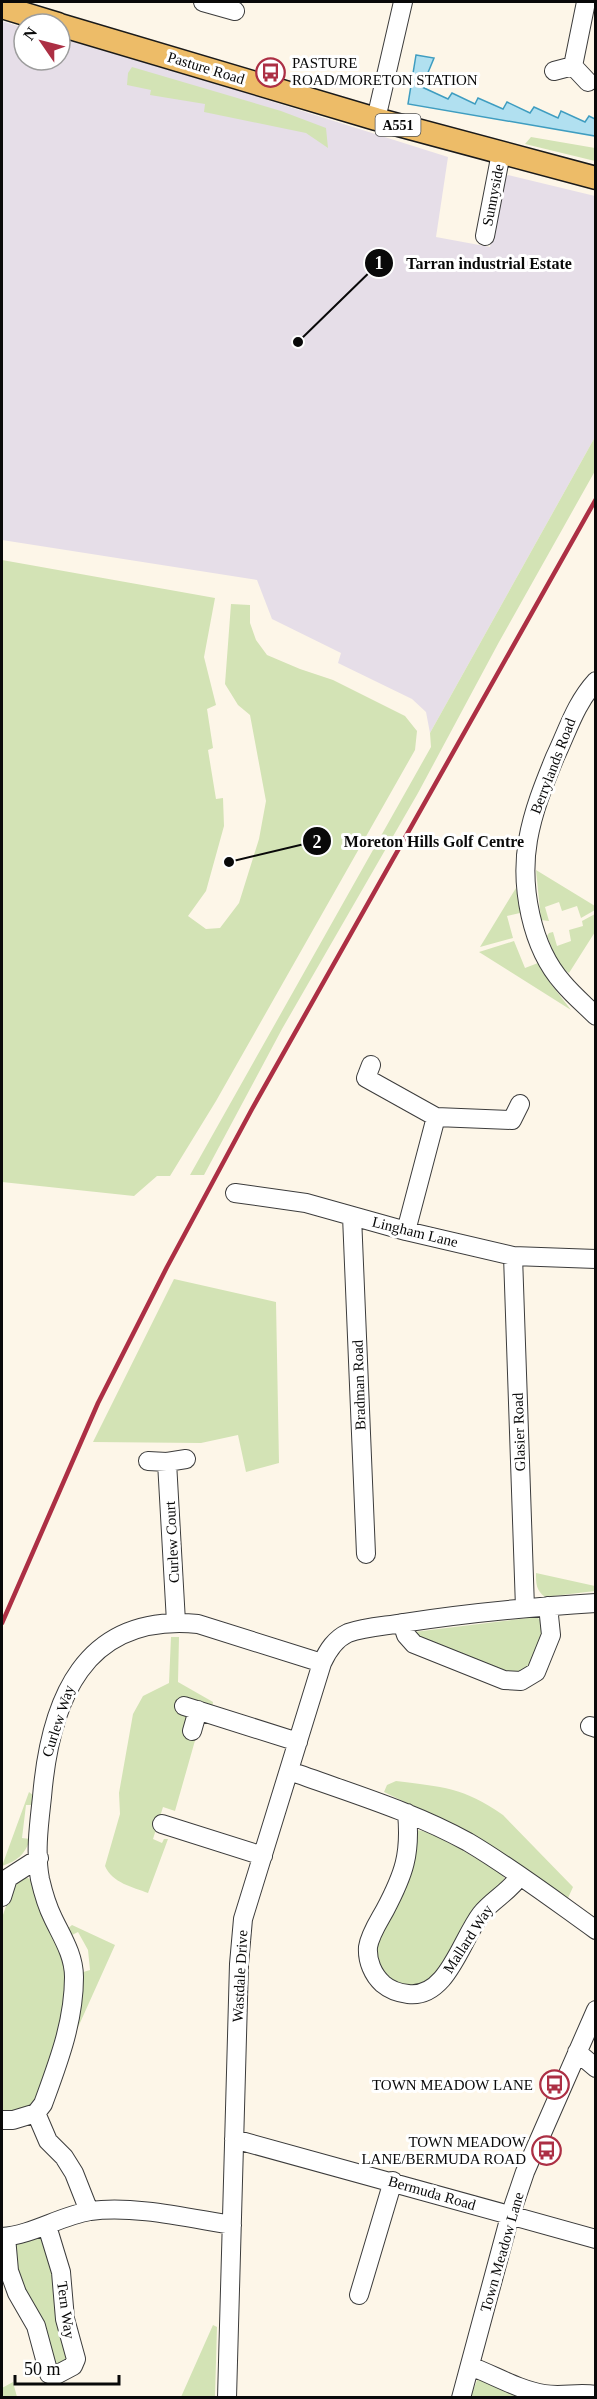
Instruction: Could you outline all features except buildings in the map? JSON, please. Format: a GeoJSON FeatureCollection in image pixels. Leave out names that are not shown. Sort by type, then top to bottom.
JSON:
{"type":"FeatureCollection","features":[{"type":"Feature","properties":{"kind":"main road","name":"Pasture Road"},"geometry":{"type":"LineString","coordinates":[[2,7],[19,12]]}},
{"type":"Feature","properties":{"kind":"main road","name":"Pasture Road"},"geometry":{"type":"LineString","coordinates":[[72,28],[376,119],[596,178]]}},
{"type":"Feature","properties":{"kind":"street"},"geometry":{"type":"LineString","coordinates":[[376,119],[403,2]]}},
{"type":"Feature","properties":{"kind":"street"},"geometry":{"type":"LineString","coordinates":[[573,66],[586,2]]}},
{"type":"Feature","properties":{"kind":"street"},"geometry":{"type":"LineString","coordinates":[[213,3],[235,10]]}},
{"type":"Feature","properties":{"kind":"street"},"geometry":{"type":"LineString","coordinates":[[554,71],[573,66]]}},
{"type":"Feature","properties":{"kind":"street"},"geometry":{"type":"LineString","coordinates":[[573,66],[588,82]]}},
{"type":"Feature","properties":{"kind":"street","name":"Sunnyside"},"geometry":{"type":"LineString","coordinates":[[485,236],[501,153]]}},
{"type":"Feature","properties":{"kind":"street","name":"Berrylands Road"},"geometry":{"type":"LineString","coordinates":[[596,681],[572,715],[543,787],[527,842],[525,872],[532,920],[544,953],[561,982],[596,1016]]}},
{"type":"Feature","properties":{"kind":"street"},"geometry":{"type":"LineString","coordinates":[[371,1065],[366,1078],[436,1117],[512,1119],[520,1104]]}},
{"type":"Feature","properties":{"kind":"street"},"geometry":{"type":"LineString","coordinates":[[406,1231],[436,1117]]}},
{"type":"Feature","properties":{"kind":"street","name":"Lingham Lane"},"geometry":{"type":"LineString","coordinates":[[236,1194],[306,1203],[406,1231],[513,1256],[596,1259]]}},
{"type":"Feature","properties":{"kind":"street","name":"Bradman Road"},"geometry":{"type":"LineString","coordinates":[[352,1216],[366,1554]]}},
{"type":"Feature","properties":{"kind":"street","name":"Glasier Road"},"geometry":{"type":"LineString","coordinates":[[513,1256],[525,1608]]}},
{"type":"Feature","properties":{"kind":"street"},"geometry":{"type":"LineString","coordinates":[[148,1461],[186,1460]]}},
{"type":"Feature","properties":{"kind":"street","name":"Curlew Court"},"geometry":{"type":"LineString","coordinates":[[167,1462],[176,1622]]}},
{"type":"Feature","properties":{"kind":"street","name":"Wastdale Drive"},"geometry":{"type":"LineString","coordinates":[[227,2397],[239,1964],[243,1919],[327,1650],[349,1633],[402,1623],[525,1608],[596,1603]]}},
{"type":"Feature","properties":{"kind":"street"},"geometry":{"type":"LineString","coordinates":[[402,1623],[406,1635],[414,1644],[504,1680],[521,1681],[536,1672],[550,1635],[548,1606]]}},
{"type":"Feature","properties":{"kind":"street","name":"Curlew Way"},"geometry":{"type":"LineString","coordinates":[[36,2113],[43,2104],[70,2023],[74,1975],[66,1941],[53,1918],[43,1892],[39,1858],[45,1761],[56,1717],[73,1677],[101,1647],[136,1628],[176,1622],[198,1623],[322,1663]]}},
{"type":"Feature","properties":{"kind":"street"},"geometry":{"type":"LineString","coordinates":[[192,1731],[191,1708],[298,1742]]}},
{"type":"Feature","properties":{"kind":"street"},"geometry":{"type":"LineString","coordinates":[[290,1771],[407,1813],[465,1841],[520,1876],[596,1930]]}},
{"type":"Feature","properties":{"kind":"street","name":"Mallard Way"},"geometry":{"type":"LineString","coordinates":[[407,1813],[408,1843],[404,1872],[372,1934],[368,1947],[369,1962],[375,1975],[384,1986],[397,1993],[411,1995],[426,1992],[438,1985],[447,1974],[480,1916],[492,1901],[514,1885],[520,1876]]}},
{"type":"Feature","properties":{"kind":"street"},"geometry":{"type":"LineString","coordinates":[[162,1824],[263,1856]]}},
{"type":"Feature","properties":{"kind":"street"},"geometry":{"type":"LineString","coordinates":[[2,1897],[8,1878],[39,1858]]}},
{"type":"Feature","properties":{"kind":"street","name":"Town Meadow Lane"},"geometry":{"type":"LineString","coordinates":[[461,2397],[510,2216],[525,2172],[596,2010]]}},
{"type":"Feature","properties":{"kind":"street"},"geometry":{"type":"LineString","coordinates":[[577,2052],[596,2068]]}},
{"type":"Feature","properties":{"kind":"street"},"geometry":{"type":"LineString","coordinates":[[2,2120],[13,2120],[36,2113],[48,2140],[64,2157],[74,2173],[89,2211]]}},
{"type":"Feature","properties":{"kind":"street","name":"Bermuda Road"},"geometry":{"type":"LineString","coordinates":[[234,2139],[393,2181],[596,2239]]}},
{"type":"Feature","properties":{"kind":"street"},"geometry":{"type":"LineString","coordinates":[[359,2295],[393,2181]]}},
{"type":"Feature","properties":{"kind":"street","name":"Tern Way"},"geometry":{"type":"LineString","coordinates":[[47,2226],[61,2272],[64,2319],[76,2359],[73,2366],[56,2375],[49,2374],[36,2326],[17,2293],[9,2271],[4,2237],[47,2226],[89,2211],[125,2211],[232,2225]]}},
{"type":"Feature","properties":{"kind":"street"},"geometry":{"type":"LineString","coordinates":[[470,2366],[537,2393],[596,2395]]}},
{"type":"Feature","properties":{"kind":"shaded area"},"geometry":{"type":"Polygon","coordinates":[[[2,21],[12,24],[12,72],[72,72],[72,42],[233,89],[448,157],[436,237],[490,247],[502,181],[508,175],[595,196],[595,437],[430,733],[426,712],[412,699],[338,663],[341,653],[272,619],[257,580],[2,540],[2,21]]]}},
{"type":"Feature","properties":{"kind":"green space"},"geometry":{"type":"Polygon","coordinates":[[[132,67],[281,111],[326,128],[328,148],[306,133],[204,112],[205,104],[150,95],[151,90],[127,85],[128,73],[132,67]]]}},
{"type":"Feature","properties":{"kind":"green space"},"geometry":{"type":"Polygon","coordinates":[[[531,137],[595,148],[595,161],[525,144],[531,137]]]}},
{"type":"Feature","properties":{"kind":"green space"},"geometry":{"type":"Polygon","coordinates":[[[595,437],[595,471],[418,793],[282,1029],[204,1175],[190,1175],[431,747],[430,733],[595,437]]]}},
{"type":"Feature","properties":{"kind":"green space"},"geometry":{"type":"Polygon","coordinates":[[[2,560],[215,598],[204,657],[216,705],[207,709],[213,748],[208,750],[216,799],[223,798],[224,826],[206,891],[188,916],[206,929],[220,928],[239,903],[259,839],[266,801],[250,715],[238,705],[225,684],[231,604],[250,605],[250,623],[256,640],[267,655],[333,680],[405,716],[417,731],[415,750],[216,1101],[170,1176],[157,1176],[134,1196],[2,1182],[2,560]]]}},
{"type":"Feature","properties":{"kind":"green space"},"geometry":{"type":"Polygon","coordinates":[[[536,870],[595,906],[595,910],[581,918],[577,906],[562,911],[559,902],[545,907],[549,921],[541,920],[536,870]]]}},
{"type":"Feature","properties":{"kind":"green space"},"geometry":{"type":"Polygon","coordinates":[[[516,888],[520,913],[507,916],[513,938],[480,947],[516,888]]]}},
{"type":"Feature","properties":{"kind":"green space"},"geometry":{"type":"Polygon","coordinates":[[[595,914],[595,932],[569,973],[558,962],[547,936],[553,932],[557,946],[571,941],[569,930],[583,926],[582,921],[595,914]]]}},
{"type":"Feature","properties":{"kind":"green space"},"geometry":{"type":"Polygon","coordinates":[[[514,941],[525,968],[538,963],[571,1010],[479,952],[514,941]]]}},
{"type":"Feature","properties":{"kind":"green space"},"geometry":{"type":"Polygon","coordinates":[[[174,1279],[276,1302],[279,1463],[246,1472],[238,1435],[201,1443],[93,1442],[174,1279]]]}},
{"type":"Feature","properties":{"kind":"green space"},"geometry":{"type":"Polygon","coordinates":[[[536,1573],[595,1586],[595,1591],[545,1597],[537,1586],[536,1573]]]}},
{"type":"Feature","properties":{"kind":"green space"},"geometry":{"type":"Polygon","coordinates":[[[536,1617],[545,1627],[530,1670],[507,1675],[417,1639],[414,1632],[536,1617]]]}},
{"type":"Feature","properties":{"kind":"green space"},"geometry":{"type":"Polygon","coordinates":[[[171,1637],[179,1637],[178,1682],[213,1702],[212,1709],[187,1716],[196,1737],[175,1811],[163,1807],[153,1839],[162,1843],[164,1839],[168,1839],[148,1893],[113,1877],[105,1866],[120,1814],[119,1793],[133,1714],[143,1696],[169,1683],[171,1637]]]}},
{"type":"Feature","properties":{"kind":"green space"},"geometry":{"type":"Polygon","coordinates":[[[396,1781],[452,1790],[476,1799],[503,1815],[573,1887],[568,1898],[475,1836],[384,1792],[387,1785],[396,1781]]]}},
{"type":"Feature","properties":{"kind":"green space"},"geometry":{"type":"Polygon","coordinates":[[[29,1792],[34,1796],[34,1805],[26,1805],[22,1838],[30,1839],[28,1845],[20,1857],[2,1866],[29,1792]]]}},
{"type":"Feature","properties":{"kind":"green space"},"geometry":{"type":"Polygon","coordinates":[[[416,1830],[435,1835],[459,1848],[502,1874],[506,1881],[434,1979],[412,1988],[388,1981],[374,1961],[377,1936],[416,1830]]]}},
{"type":"Feature","properties":{"kind":"green space"},"geometry":{"type":"Polygon","coordinates":[[[20,1877],[33,1881],[58,1937],[63,1953],[65,1992],[59,2030],[35,2105],[2,2114],[2,1918],[14,1882],[20,1877]]]}},
{"type":"Feature","properties":{"kind":"green space"},"geometry":{"type":"Polygon","coordinates":[[[72,1925],[115,1945],[75,2034],[80,1973],[90,1970],[88,1950],[78,1932],[70,1936],[66,1930],[72,1925]]]}},
{"type":"Feature","properties":{"kind":"green space"},"geometry":{"type":"Polygon","coordinates":[[[35,2234],[44,2238],[59,2279],[69,2356],[66,2362],[57,2365],[50,2360],[32,2317],[19,2283],[16,2267],[17,2240],[35,2234]]]}},
{"type":"Feature","properties":{"kind":"green space"},"geometry":{"type":"Polygon","coordinates":[[[213,2325],[217,2327],[215,2397],[181,2397],[213,2325]]]}},
{"type":"Feature","properties":{"kind":"green space"},"geometry":{"type":"Polygon","coordinates":[[[478,2378],[531,2398],[470,2398],[478,2378]]]}},
{"type":"Feature","properties":{"kind":"green space"},"geometry":{"type":"Polygon","coordinates":[[[13,2382],[17,2397],[2,2397],[2,2388],[13,2382]]]}},
{"type":"Feature","properties":{"kind":"water"},"geometry":{"type":"Polygon","coordinates":[[[416,55],[434,58],[422,87],[448,99],[452,93],[475,104],[478,98],[503,109],[507,102],[530,113],[534,107],[558,118],[561,111],[585,122],[589,116],[595,119],[595,136],[408,104],[416,55]]]}},
{"type":"Feature","properties":{"kind":"railway"},"geometry":{"type":"LineString","coordinates":[[2,1623],[98,1403],[167,1267],[252,1109],[596,499]]}},
{"type":"Feature","properties":{"kind":"place","name":"PASTURE ROAD/MORETON STATION"},"geometry":{"type":"Point","coordinates":[271,72]}},
{"type":"Feature","properties":{"kind":"place","name":"Tarran industrial Estate"},"geometry":{"type":"Point","coordinates":[298,342]}},
{"type":"Feature","properties":{"kind":"place","name":"Moreton Hills Golf Centre"},"geometry":{"type":"Point","coordinates":[229,862]}},
{"type":"Feature","properties":{"kind":"place","name":"TOWN MEADOW LANE"},"geometry":{"type":"Point","coordinates":[554,2085]}},
{"type":"Feature","properties":{"kind":"place","name":"TOWN MEADOW LANE/BERMUDA ROAD"},"geometry":{"type":"Point","coordinates":[547,2151]}}]}
